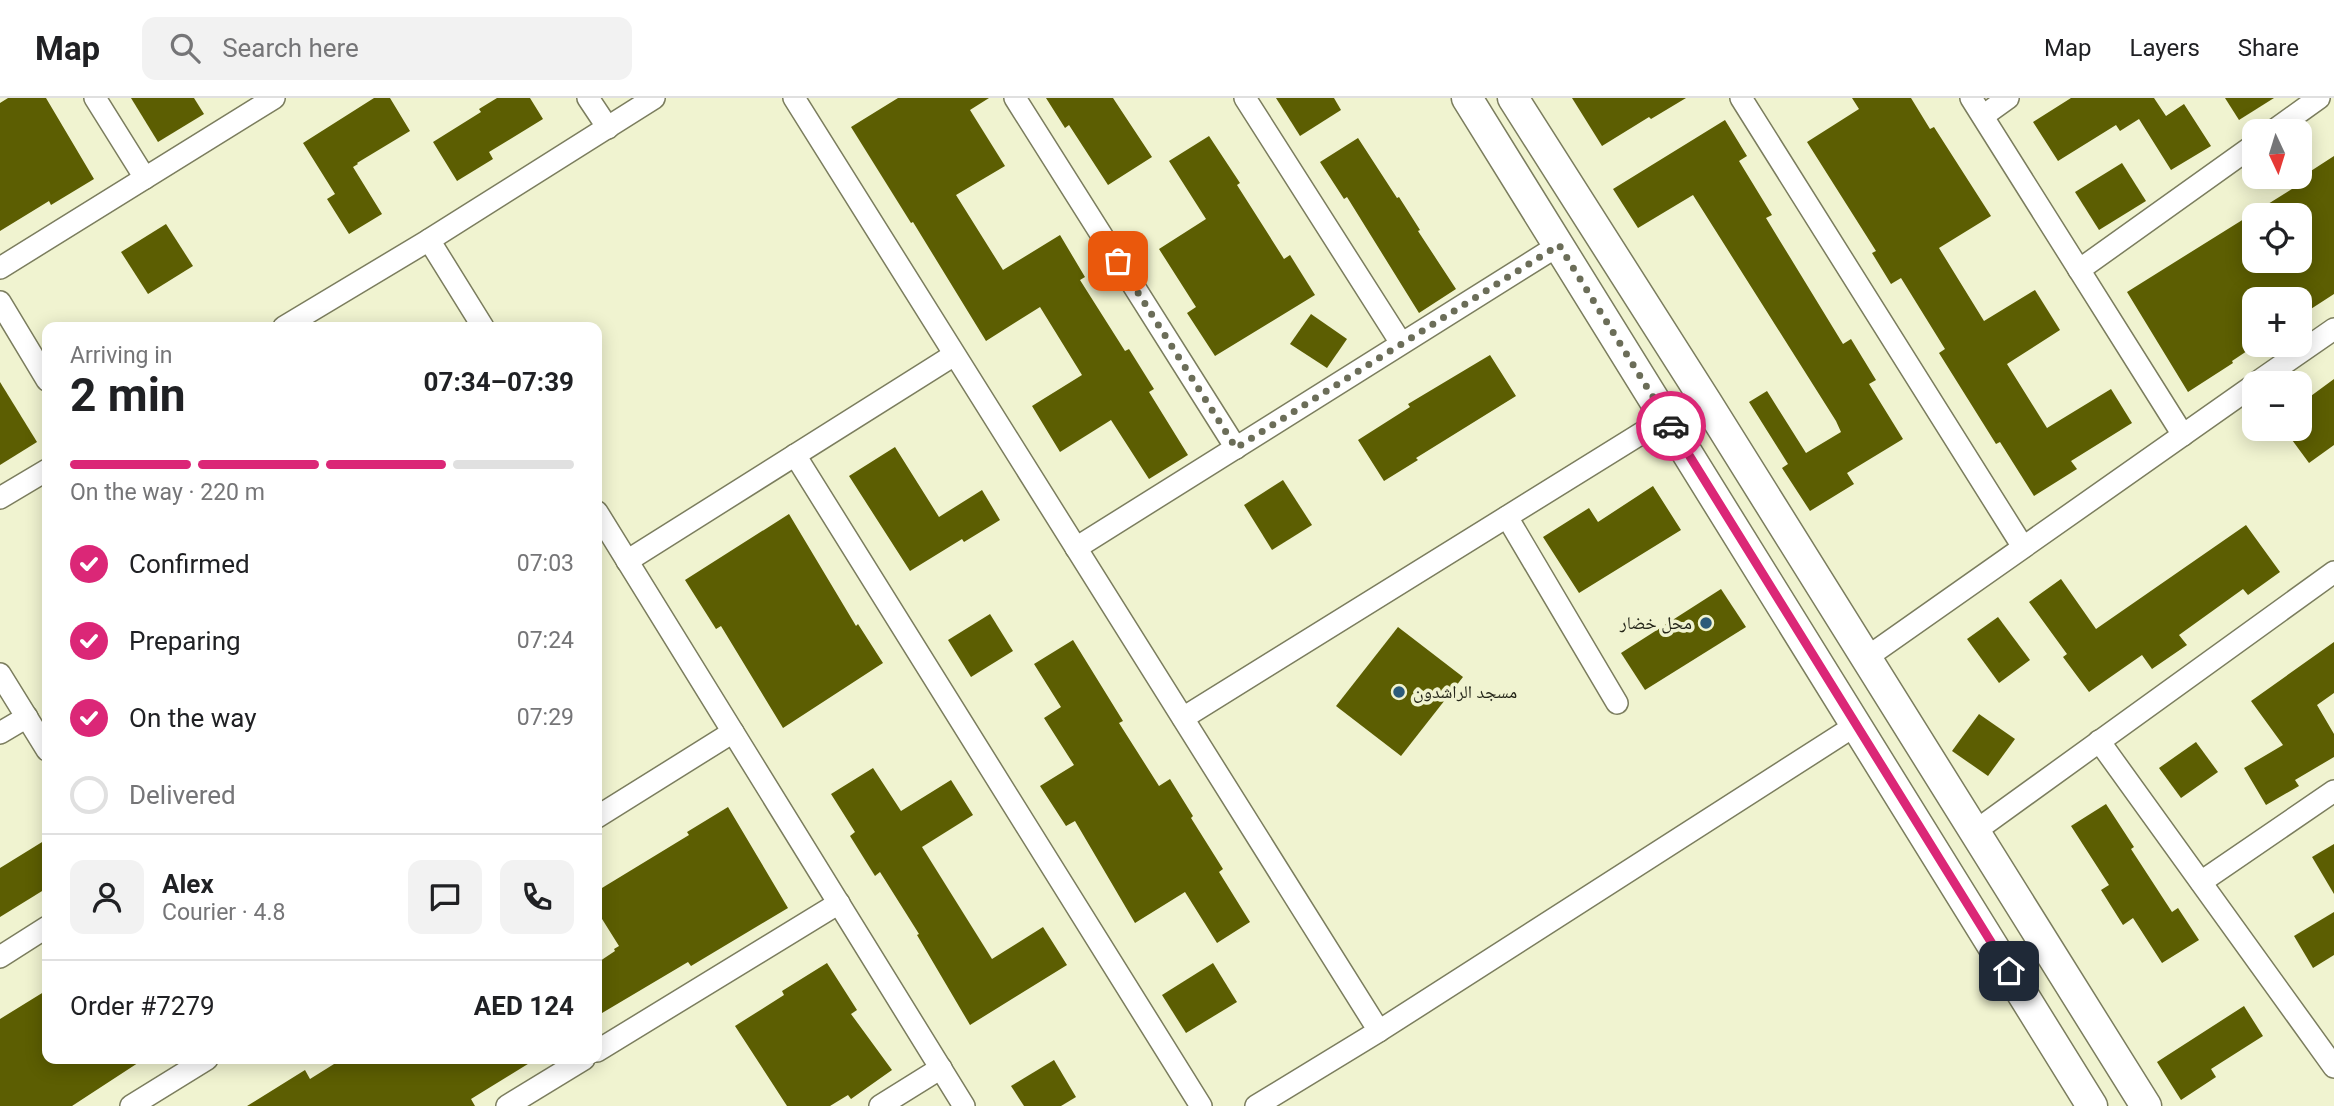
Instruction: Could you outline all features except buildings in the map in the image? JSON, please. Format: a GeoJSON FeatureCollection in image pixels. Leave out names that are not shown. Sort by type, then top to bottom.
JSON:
{"type":"FeatureCollection","features":[{"type":"Feature","properties":{"kind":"street"},"geometry":{"type":"LineString","coordinates":[[95,98],[145,178]]}},
{"type":"Feature","properties":{"kind":"street"},"geometry":{"type":"LineString","coordinates":[[0,268],[274,98]]}},
{"type":"Feature","properties":{"kind":"street"},"geometry":{"type":"LineString","coordinates":[[588,98],[608,128]]}},
{"type":"Feature","properties":{"kind":"street"},"geometry":{"type":"LineString","coordinates":[[292,322],[429,240],[654,98]]}},
{"type":"Feature","properties":{"kind":"street"},"geometry":{"type":"LineString","coordinates":[[794,98],[1379,1031]]}},
{"type":"Feature","properties":{"kind":"street"},"geometry":{"type":"LineString","coordinates":[[1016,98],[1236,448]]}},
{"type":"Feature","properties":{"kind":"street"},"geometry":{"type":"LineString","coordinates":[[1245,98],[1401,343]]}},
{"type":"Feature","properties":{"kind":"street"},"geometry":{"type":"LineString","coordinates":[[1467,98],[2092,1106]]}},
{"type":"Feature","properties":{"kind":"street"},"geometry":{"type":"LineString","coordinates":[[1513,98],[2146,1106]]}},
{"type":"Feature","properties":{"kind":"street"},"geometry":{"type":"LineString","coordinates":[[1741,98],[2023,547]]}},
{"type":"Feature","properties":{"kind":"street"},"geometry":{"type":"LineString","coordinates":[[2008,98],[1977,107],[2183,435]]}},
{"type":"Feature","properties":{"kind":"street"},"geometry":{"type":"LineString","coordinates":[[2290,119],[2319,98]]}},
{"type":"Feature","properties":{"kind":"street"},"geometry":{"type":"LineString","coordinates":[[2079,270],[2242,154]]}},
{"type":"Feature","properties":{"kind":"street"},"geometry":{"type":"LineString","coordinates":[[429,240],[480,322]]}},
{"type":"Feature","properties":{"kind":"street"},"geometry":{"type":"LineString","coordinates":[[1076,548],[1559,245]]}},
{"type":"Feature","properties":{"kind":"street"},"geometry":{"type":"LineString","coordinates":[[0,302],[42,372]]}},
{"type":"Feature","properties":{"kind":"street"},"geometry":{"type":"LineString","coordinates":[[2274,371],[2334,329]]}},
{"type":"Feature","properties":{"kind":"street"},"geometry":{"type":"LineString","coordinates":[[627,561],[954,355]]}},
{"type":"Feature","properties":{"kind":"street"},"geometry":{"type":"LineString","coordinates":[[1866,658],[2242,393]]}},
{"type":"Feature","properties":{"kind":"street"},"geometry":{"type":"LineString","coordinates":[[1183,718],[1666,418]]}},
{"type":"Feature","properties":{"kind":"street"},"geometry":{"type":"LineString","coordinates":[[795,455],[1202,1106]]}},
{"type":"Feature","properties":{"kind":"street"},"geometry":{"type":"LineString","coordinates":[[0,498],[42,473]]}},
{"type":"Feature","properties":{"kind":"street"},"geometry":{"type":"LineString","coordinates":[[1507,517],[1617,703]]}},
{"type":"Feature","properties":{"kind":"street"},"geometry":{"type":"LineString","coordinates":[[602,520],[964,1106]]}},
{"type":"Feature","properties":{"kind":"street"},"geometry":{"type":"LineString","coordinates":[[1974,832],[2334,572]]}},
{"type":"Feature","properties":{"kind":"street"},"geometry":{"type":"LineString","coordinates":[[0,674],[42,742]]}},
{"type":"Feature","properties":{"kind":"street"},"geometry":{"type":"LineString","coordinates":[[0,733],[27,717]]}},
{"type":"Feature","properties":{"kind":"street"},"geometry":{"type":"LineString","coordinates":[[1256,1106],[1379,1031],[1856,724]]}},
{"type":"Feature","properties":{"kind":"street"},"geometry":{"type":"LineString","coordinates":[[602,814],[733,732]]}},
{"type":"Feature","properties":{"kind":"street"},"geometry":{"type":"LineString","coordinates":[[2099,741],[2334,1067]]}},
{"type":"Feature","properties":{"kind":"street"},"geometry":{"type":"LineString","coordinates":[[2201,882],[2334,791]]}},
{"type":"Feature","properties":{"kind":"street"},"geometry":{"type":"LineString","coordinates":[[602,1048],[839,903]]}},
{"type":"Feature","properties":{"kind":"street"},"geometry":{"type":"LineString","coordinates":[[0,957],[42,931]]}},
{"type":"Feature","properties":{"kind":"street"},"geometry":{"type":"LineString","coordinates":[[131,1106],[199,1064]]}},
{"type":"Feature","properties":{"kind":"street"},"geometry":{"type":"LineString","coordinates":[[507,1106],[576,1064]]}},
{"type":"Feature","properties":{"kind":"street"},"geometry":{"type":"LineString","coordinates":[[880,1106],[941,1068]]}},
{"type":"Feature","properties":{"kind":"way so far"},"geometry":{"type":"LineString","coordinates":[[1118,261],[1236,448],[1559,245],[1671,426]]}},
{"type":"Feature","properties":{"kind":"place","name":"محل خضار"},"geometry":{"type":"Point","coordinates":[1706,623]}},
{"type":"Feature","properties":{"kind":"place","name":"مسجد الراشدون"},"geometry":{"type":"Point","coordinates":[1399,692]}},
{"type":"Feature","properties":{"kind":"route"},"geometry":{"type":"LineString","coordinates":[[1671,426],[2009,971]]}}]}
